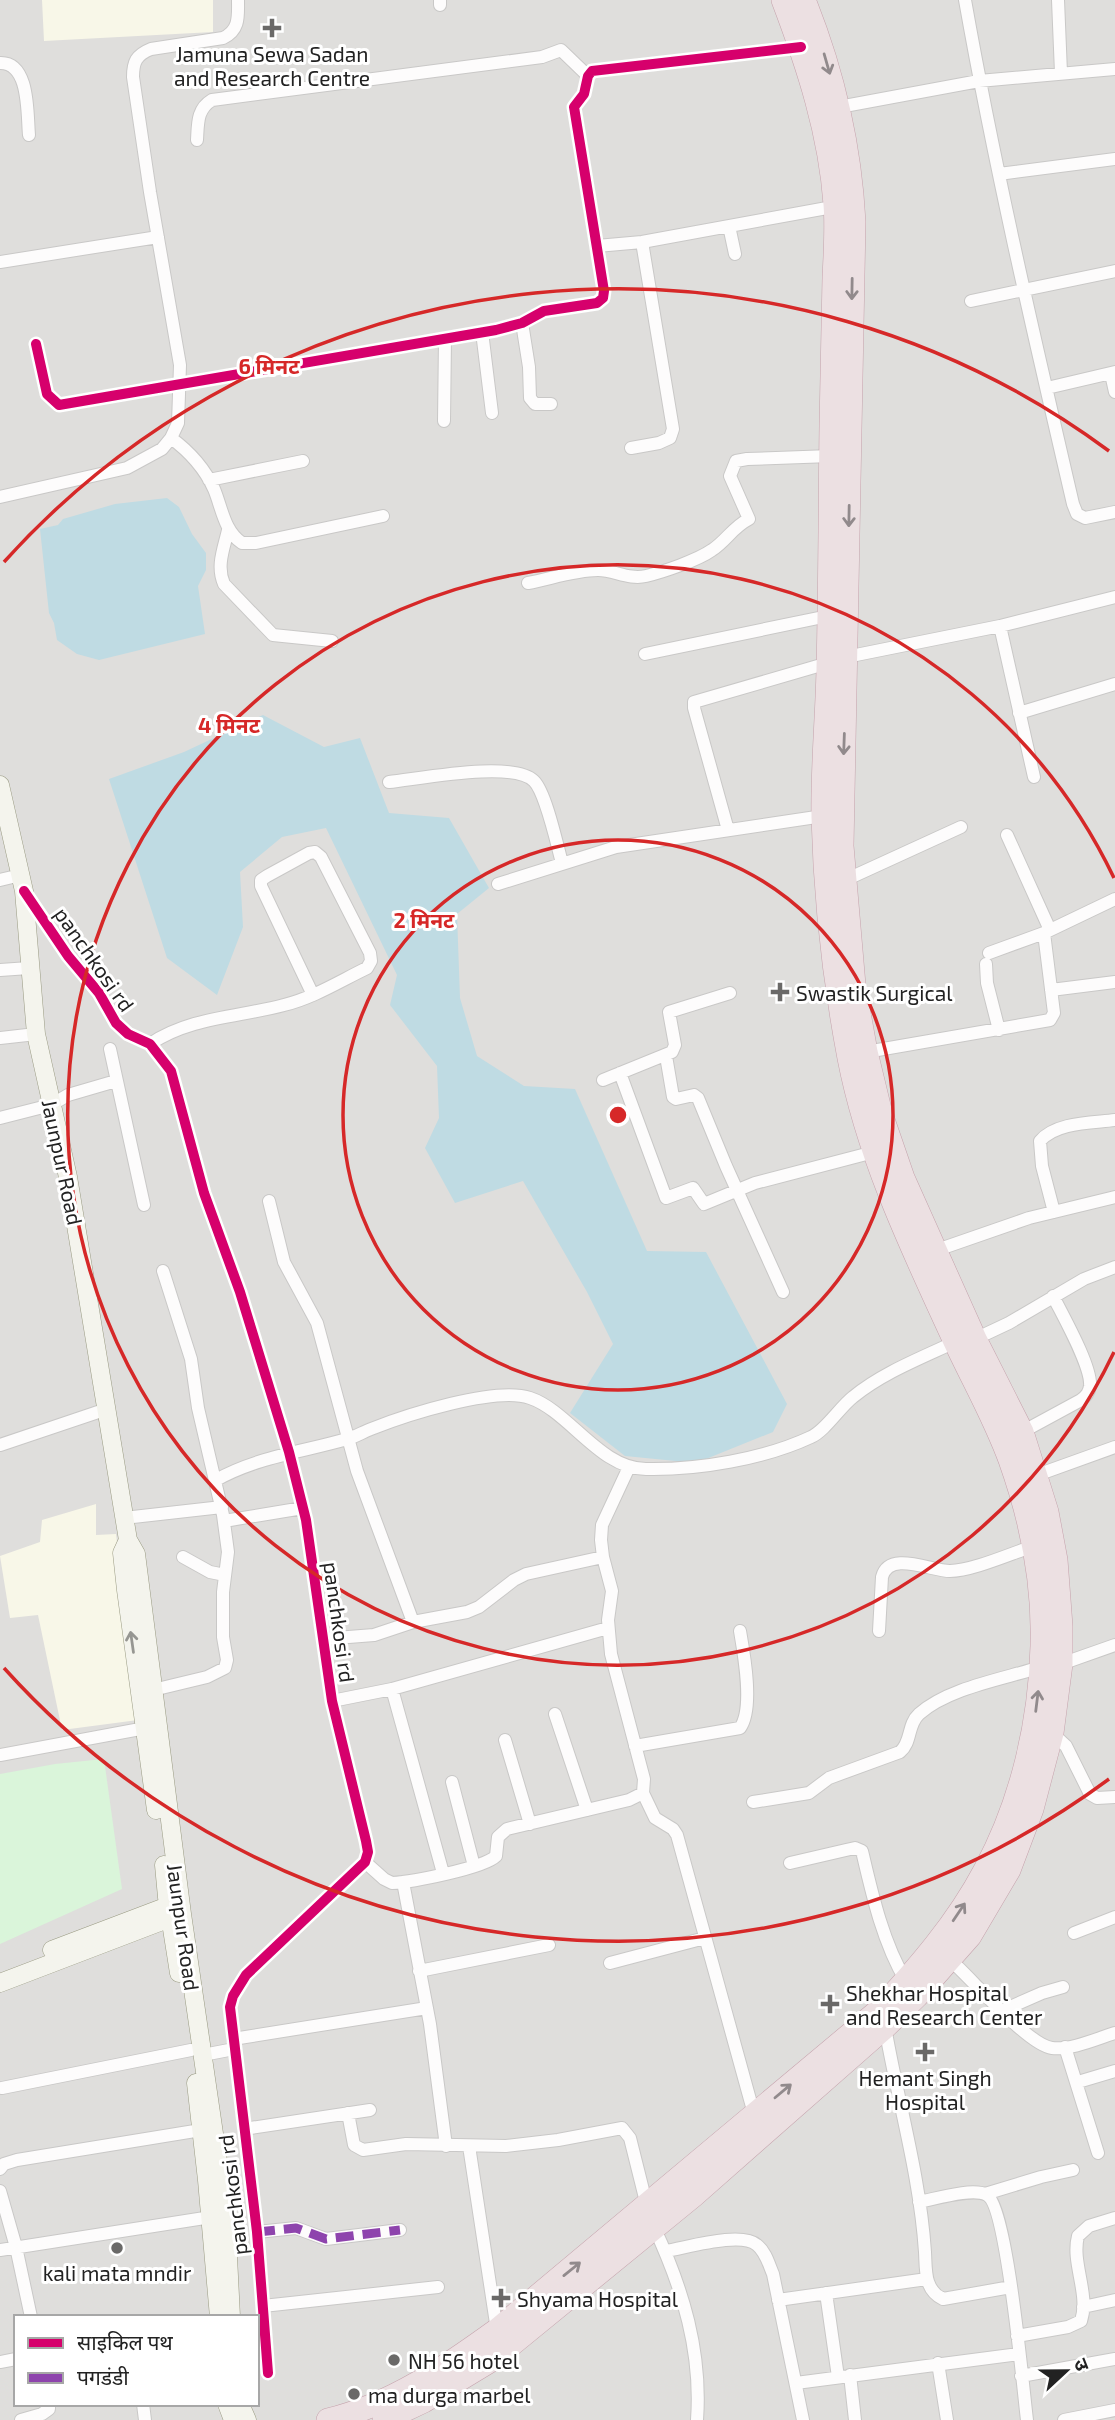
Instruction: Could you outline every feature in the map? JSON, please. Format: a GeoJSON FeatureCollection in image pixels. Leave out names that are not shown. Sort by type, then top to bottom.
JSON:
{"type":"FeatureCollection","features":[{"type":"Feature","properties":{"kind":"highway"},"geometry":{"type":"LineString","coordinates":[[384,2420],[424,2401],[495,2358],[651,2217],[754,2115],[877,2012],[906,1981],[970,1936],[1009,1870],[1032,1809],[1052,1733],[1051,1666],[1034,1546],[1010,1459],[986,1404],[934,1251],[903,1178],[881,1114],[854,985],[843,881],[837,660],[844,206],[821,111],[783,0]]}},
{"type":"Feature","properties":{"kind":"highway"},"geometry":{"type":"LineString","coordinates":[[328,2420],[394,2395],[448,2365],[651,2217],[885,2027],[943,1953],[961,1910],[987,1867],[1011,1809],[1028,1757],[1037,1707],[1061,1626],[1056,1560],[1047,1513],[1022,1432],[965,1341],[894,1206],[874,1152],[850,1062],[842,1012],[832,944],[823,816],[837,660],[828,616],[831,456],[844,206],[851,180],[839,107],[820,41],[804,0]]}},
{"type":"Feature","properties":{"kind":"street"},"geometry":{"type":"LineString","coordinates":[[0,497],[127,468],[162,449],[171,438],[178,423],[180,365],[135,90],[133,63],[140,53],[151,48],[223,38],[232,34],[237,24],[238,0]]}},
{"type":"Feature","properties":{"kind":"street"},"geometry":{"type":"LineString","coordinates":[[965,0],[979,81],[1023,290],[1077,514],[1085,518],[1115,512]]}},
{"type":"Feature","properties":{"kind":"street"},"geometry":{"type":"LineString","coordinates":[[1058,0],[1061,74]]}},
{"type":"Feature","properties":{"kind":"street"},"geometry":{"type":"LineString","coordinates":[[36,344],[47,394],[59,405],[482,332],[522,323],[544,311],[597,303],[603,298],[604,291],[574,107],[584,94],[588,76],[592,71],[801,47]]}},
{"type":"Feature","properties":{"kind":"street"},"geometry":{"type":"LineString","coordinates":[[197,139],[199,113],[205,104],[212,100],[542,57],[561,50],[588,76]]}},
{"type":"Feature","properties":{"kind":"street"},"geometry":{"type":"LineString","coordinates":[[0,63],[12,65],[20,72],[24,85],[29,135]]}},
{"type":"Feature","properties":{"kind":"street"},"geometry":{"type":"LineString","coordinates":[[839,107],[979,81],[1115,69]]}},
{"type":"Feature","properties":{"kind":"street"},"geometry":{"type":"LineString","coordinates":[[999,174],[1115,159]]}},
{"type":"Feature","properties":{"kind":"street"},"geometry":{"type":"LineString","coordinates":[[597,246],[642,242],[844,206]]}},
{"type":"Feature","properties":{"kind":"street"},"geometry":{"type":"LineString","coordinates":[[729,226],[734,254]]}},
{"type":"Feature","properties":{"kind":"street"},"geometry":{"type":"LineString","coordinates":[[0,262],[158,237]]}},
{"type":"Feature","properties":{"kind":"street"},"geometry":{"type":"LineString","coordinates":[[631,448],[659,443],[670,438],[673,429],[642,242]]}},
{"type":"Feature","properties":{"kind":"street"},"geometry":{"type":"LineString","coordinates":[[971,301],[1115,271]]}},
{"type":"Feature","properties":{"kind":"street"},"geometry":{"type":"LineString","coordinates":[[522,323],[529,367],[530,398],[535,404],[551,404]]}},
{"type":"Feature","properties":{"kind":"street"},"geometry":{"type":"LineString","coordinates":[[482,332],[492,413]]}},
{"type":"Feature","properties":{"kind":"street"},"geometry":{"type":"LineString","coordinates":[[444,421],[445,339]]}},
{"type":"Feature","properties":{"kind":"street"},"geometry":{"type":"LineString","coordinates":[[1047,388],[1113,373],[1115,392]]}},
{"type":"Feature","properties":{"kind":"street"},"geometry":{"type":"LineString","coordinates":[[171,438],[191,453],[209,480],[228,530],[242,543],[256,543],[383,516]]}},
{"type":"Feature","properties":{"kind":"street"},"geometry":{"type":"LineString","coordinates":[[528,583],[593,570],[644,577],[686,562],[711,551],[736,525],[749,519],[730,476],[736,461],[747,458],[831,456]]}},
{"type":"Feature","properties":{"kind":"street"},"geometry":{"type":"LineString","coordinates":[[209,480],[303,461]]}},
{"type":"Feature","properties":{"kind":"street"},"geometry":{"type":"LineString","coordinates":[[228,530],[220,565],[224,584],[272,635],[332,641]]}},
{"type":"Feature","properties":{"kind":"street"},"geometry":{"type":"LineString","coordinates":[[728,830],[694,702],[837,660],[1000,626],[1115,597]]}},
{"type":"Feature","properties":{"kind":"street"},"geometry":{"type":"LineString","coordinates":[[645,654],[828,616]]}},
{"type":"Feature","properties":{"kind":"street"},"geometry":{"type":"LineString","coordinates":[[1000,626],[1034,777]]}},
{"type":"Feature","properties":{"kind":"street"},"geometry":{"type":"LineString","coordinates":[[1019,713],[1115,684]]}},
{"type":"Feature","properties":{"kind":"street"},"geometry":{"type":"LineString","coordinates":[[389,782],[499,770],[519,772],[534,781],[542,794],[562,863]]}},
{"type":"Feature","properties":{"kind":"street","name":"Jaunpur Road"},"geometry":{"type":"LineString","coordinates":[[0,785],[23,883],[36,1034],[68,1177],[128,1540],[136,1554],[153,1690],[151,1727]]}},
{"type":"Feature","properties":{"kind":"street"},"geometry":{"type":"LineString","coordinates":[[498,884],[616,847],[823,816]]}},
{"type":"Feature","properties":{"kind":"street"},"geometry":{"type":"LineString","coordinates":[[843,881],[961,827]]}},
{"type":"Feature","properties":{"kind":"street"},"geometry":{"type":"LineString","coordinates":[[866,1052],[1049,1020],[1054,1013],[1047,932],[1007,835]]}},
{"type":"Feature","properties":{"kind":"street"},"geometry":{"type":"LineString","coordinates":[[150,1044],[160,1037],[201,1022],[286,1005],[313,995],[367,968],[371,961],[370,953],[321,857],[315,852],[261,880],[261,886],[313,995]]}},
{"type":"Feature","properties":{"kind":"street"},"geometry":{"type":"LineString","coordinates":[[0,880],[23,883]]}},
{"type":"Feature","properties":{"kind":"street","name":"panchkosi rd"},"geometry":{"type":"LineString","coordinates":[[23,883],[68,956],[99,993],[116,1023],[128,1034],[150,1044],[171,1071],[204,1193],[240,1292],[289,1452],[303,1508],[332,1701],[368,1852],[365,1862],[246,1975],[233,1996],[230,2007],[257,2232],[268,2373]]}},
{"type":"Feature","properties":{"kind":"street"},"geometry":{"type":"LineString","coordinates":[[999,1030],[987,983],[987,958],[1115,899]]}},
{"type":"Feature","properties":{"kind":"street"},"geometry":{"type":"LineString","coordinates":[[0,970],[29,968]]}},
{"type":"Feature","properties":{"kind":"street"},"geometry":{"type":"LineString","coordinates":[[1052,990],[1115,982]]}},
{"type":"Feature","properties":{"kind":"street"},"geometry":{"type":"LineString","coordinates":[[603,1080],[672,1052],[675,1045],[669,1012],[730,993]]}},
{"type":"Feature","properties":{"kind":"street"},"geometry":{"type":"LineString","coordinates":[[0,1038],[36,1034]]}},
{"type":"Feature","properties":{"kind":"street"},"geometry":{"type":"LineString","coordinates":[[110,1049],[144,1205]]}},
{"type":"Feature","properties":{"kind":"street"},"geometry":{"type":"LineString","coordinates":[[666,1056],[673,1097],[676,1100],[694,1096],[698,1098],[783,1292]]}},
{"type":"Feature","properties":{"kind":"street"},"geometry":{"type":"LineString","coordinates":[[620,1073],[666,1198],[693,1188],[704,1204],[737,1189],[874,1152]]}},
{"type":"Feature","properties":{"kind":"street"},"geometry":{"type":"LineString","coordinates":[[0,1118],[51,1105],[68,1095],[116,1081]]}},
{"type":"Feature","properties":{"kind":"street"},"geometry":{"type":"LineString","coordinates":[[1054,1212],[1042,1166],[1040,1141],[1056,1129],[1115,1119]]}},
{"type":"Feature","properties":{"kind":"street"},"geometry":{"type":"LineString","coordinates":[[934,1251],[1054,1212],[1115,1197]]}},
{"type":"Feature","properties":{"kind":"street"},"geometry":{"type":"LineString","coordinates":[[269,1201],[284,1262],[317,1323],[348,1439],[376,1526],[413,1622]]}},
{"type":"Feature","properties":{"kind":"street"},"geometry":{"type":"LineString","coordinates":[[216,1480],[241,1466],[348,1439],[372,1428],[495,1395],[531,1398],[546,1405],[594,1445],[629,1467],[645,1469],[698,1465],[766,1453],[815,1436],[852,1397],[894,1371],[1009,1323],[1084,1279],[1115,1267]]}},
{"type":"Feature","properties":{"kind":"street"},"geometry":{"type":"LineString","coordinates":[[153,1690],[207,1677],[225,1668],[227,1660],[222,1620],[228,1552],[223,1514],[198,1408],[191,1359],[163,1271]]}},
{"type":"Feature","properties":{"kind":"street"},"geometry":{"type":"LineString","coordinates":[[1022,1432],[1082,1401],[1091,1384],[1086,1365],[1053,1296]]}},
{"type":"Feature","properties":{"kind":"street"},"geometry":{"type":"LineString","coordinates":[[0,1445],[107,1409]]}},
{"type":"Feature","properties":{"kind":"street"},"geometry":{"type":"LineString","coordinates":[[1037,1475],[1115,1447]]}},
{"type":"Feature","properties":{"kind":"street"},"geometry":{"type":"LineString","coordinates":[[629,1467],[602,1525],[603,1557],[612,1591],[608,1628],[611,1654],[644,1779],[643,1793],[655,1818],[673,1829],[677,1835],[754,2115]]}},
{"type":"Feature","properties":{"kind":"street"},"geometry":{"type":"LineString","coordinates":[[124,1518],[303,1508]]}},
{"type":"Feature","properties":{"kind":"street","name":"Jaunpur Road"},"geometry":{"type":"LineString","coordinates":[[128,1540],[122,1553],[125,1590],[151,1727],[175,1909],[226,2216],[230,2315]]}},
{"type":"Feature","properties":{"kind":"street"},"geometry":{"type":"LineString","coordinates":[[879,1630],[882,1577],[888,1566],[908,1564],[952,1571],[1034,1546]]}},
{"type":"Feature","properties":{"kind":"street"},"geometry":{"type":"LineString","coordinates":[[323,1639],[384,1633],[413,1622],[467,1612],[479,1607],[526,1574],[603,1557]]}},
{"type":"Feature","properties":{"kind":"street"},"geometry":{"type":"LineString","coordinates":[[183,1558],[210,1572],[225,1575]]}},
{"type":"Feature","properties":{"kind":"street"},"geometry":{"type":"LineString","coordinates":[[332,1701],[392,1689],[608,1628]]}},
{"type":"Feature","properties":{"kind":"street"},"geometry":{"type":"LineString","coordinates":[[635,1746],[740,1728],[745,1721],[746,1699],[740,1630]]}},
{"type":"Feature","properties":{"kind":"street"},"geometry":{"type":"LineString","coordinates":[[753,1802],[809,1793],[828,1778],[900,1752],[905,1748],[913,1721],[940,1700],[1115,1645]]}},
{"type":"Feature","properties":{"kind":"street"},"geometry":{"type":"LineString","coordinates":[[392,1689],[443,1873]]}},
{"type":"Feature","properties":{"kind":"street"},"geometry":{"type":"LineString","coordinates":[[555,1714],[587,1810]]}},
{"type":"Feature","properties":{"kind":"street"},"geometry":{"type":"LineString","coordinates":[[0,1755],[151,1727]]}},
{"type":"Feature","properties":{"kind":"street"},"geometry":{"type":"LineString","coordinates":[[1052,1733],[1066,1746],[1090,1794],[1097,1798],[1115,1797]]}},
{"type":"Feature","properties":{"kind":"street"},"geometry":{"type":"LineString","coordinates":[[505,1740],[530,1824]]}},
{"type":"Feature","properties":{"kind":"street"},"geometry":{"type":"LineString","coordinates":[[452,1782],[474,1866]]}},
{"type":"Feature","properties":{"kind":"street"},"geometry":{"type":"LineString","coordinates":[[365,1862],[392,1883],[474,1866],[488,1862],[496,1856],[501,1832],[629,1800],[643,1793]]}},
{"type":"Feature","properties":{"kind":"street"},"geometry":{"type":"LineString","coordinates":[[790,1863],[855,1848],[862,1851],[867,1877],[895,1961],[906,1981]]}},
{"type":"Feature","properties":{"kind":"street"},"geometry":{"type":"LineString","coordinates":[[403,1882],[427,2008],[446,2146]]}},
{"type":"Feature","properties":{"kind":"street"},"geometry":{"type":"LineString","coordinates":[[0,1971],[87,1935],[175,1909]]}},
{"type":"Feature","properties":{"kind":"street"},"geometry":{"type":"LineString","coordinates":[[0,1983],[175,1909]]}},
{"type":"Feature","properties":{"kind":"street"},"geometry":{"type":"LineString","coordinates":[[1074,1933],[1115,1917]]}},
{"type":"Feature","properties":{"kind":"street"},"geometry":{"type":"LineString","coordinates":[[610,1963],[705,1938]]}},
{"type":"Feature","properties":{"kind":"street"},"geometry":{"type":"LineString","coordinates":[[419,1971],[549,1945]]}},
{"type":"Feature","properties":{"kind":"street"},"geometry":{"type":"LineString","coordinates":[[943,1953],[1001,2011],[1038,2042],[1050,2048],[1066,2047],[1115,2032]]}},
{"type":"Feature","properties":{"kind":"street"},"geometry":{"type":"LineString","coordinates":[[1001,2011],[1063,1987]]}},
{"type":"Feature","properties":{"kind":"street"},"geometry":{"type":"LineString","coordinates":[[2,2088],[427,2008]]}},
{"type":"Feature","properties":{"kind":"street"},"geometry":{"type":"LineString","coordinates":[[885,2027],[919,2202],[930,2288],[943,2300],[1011,2287]]}},
{"type":"Feature","properties":{"kind":"street"},"geometry":{"type":"LineString","coordinates":[[1066,2047],[1098,2153]]}},
{"type":"Feature","properties":{"kind":"street","name":"Jaunpur Road"},"geometry":{"type":"LineString","coordinates":[[197,2052],[201,2130],[219,2315]]}},
{"type":"Feature","properties":{"kind":"street"},"geometry":{"type":"LineString","coordinates":[[1078,2082],[1115,2071]]}},
{"type":"Feature","properties":{"kind":"street"},"geometry":{"type":"LineString","coordinates":[[244,2129],[370,2110]]}},
{"type":"Feature","properties":{"kind":"street"},"geometry":{"type":"LineString","coordinates":[[348,2113],[352,2138],[357,2149],[395,2145],[506,2146],[622,2128],[630,2138],[651,2217],[681,2289],[693,2340],[698,2387],[697,2420]]}},
{"type":"Feature","properties":{"kind":"street"},"geometry":{"type":"LineString","coordinates":[[0,2169],[4,2164],[17,2160],[201,2130]]}},
{"type":"Feature","properties":{"kind":"street"},"geometry":{"type":"LineString","coordinates":[[469,2146],[497,2330]]}},
{"type":"Feature","properties":{"kind":"street"},"geometry":{"type":"LineString","coordinates":[[985,2194],[1073,2170]]}},
{"type":"Feature","properties":{"kind":"street"},"geometry":{"type":"LineString","coordinates":[[0,2191],[16,2247],[31,2315]]}},
{"type":"Feature","properties":{"kind":"street"},"geometry":{"type":"LineString","coordinates":[[919,2202],[973,2192],[985,2194],[992,2199],[1011,2287],[1027,2420]]}},
{"type":"Feature","properties":{"kind":"street"},"geometry":{"type":"LineString","coordinates":[[0,2250],[211,2217]]}},
{"type":"Feature","properties":{"kind":"street"},"geometry":{"type":"LineString","coordinates":[[1017,2336],[1077,2324],[1083,2316],[1076,2254],[1078,2236],[1089,2226],[1115,2218]]}},
{"type":"Feature","properties":{"kind":"street"},"geometry":{"type":"LineString","coordinates":[[257,2232],[296,2228],[326,2239],[400,2230]]}},
{"type":"Feature","properties":{"kind":"street"},"geometry":{"type":"LineString","coordinates":[[665,2251],[736,2239],[748,2240],[758,2245],[767,2259],[778,2300],[803,2420]]}},
{"type":"Feature","properties":{"kind":"street"},"geometry":{"type":"LineString","coordinates":[[778,2300],[927,2279]]}},
{"type":"Feature","properties":{"kind":"street"},"geometry":{"type":"LineString","coordinates":[[263,2306],[438,2287]]}},
{"type":"Feature","properties":{"kind":"street"},"geometry":{"type":"LineString","coordinates":[[826,2293],[855,2420]]}},
{"type":"Feature","properties":{"kind":"street"},"geometry":{"type":"LineString","coordinates":[[1083,2307],[1115,2300]]}},
{"type":"Feature","properties":{"kind":"street"},"geometry":{"type":"LineString","coordinates":[[796,2383],[1019,2354]]}},
{"type":"Feature","properties":{"kind":"street"},"geometry":{"type":"LineString","coordinates":[[1021,2376],[1115,2359]]}},
{"type":"Feature","properties":{"kind":"street"},"geometry":{"type":"LineString","coordinates":[[938,2363],[947,2420]]}},
{"type":"Feature","properties":{"kind":"street"},"geometry":{"type":"LineString","coordinates":[[21,2420],[42,2414],[49,2406]]}},
{"type":"Feature","properties":{"kind":"street"},"geometry":{"type":"LineString","coordinates":[[1070,2419],[1115,2410]]}},
{"type":"Feature","properties":{"kind":"shaded area"},"geometry":{"type":"Polygon","coordinates":[[[0,0],[1115,0],[1115,2420],[0,2420],[0,0]]]}},
{"type":"Feature","properties":{"kind":"shaded area"},"geometry":{"type":"Polygon","coordinates":[[[42,0],[213,0],[213,32],[44,41],[42,0]]]}},
{"type":"Feature","properties":{"kind":"shaded area"},"geometry":{"type":"Polygon","coordinates":[[[96,1504],[96,1535],[116,1534],[138,1720],[62,1730],[38,1615],[10,1618],[0,1556],[40,1542],[42,1520],[96,1504]]]}},
{"type":"Feature","properties":{"kind":"green space"},"geometry":{"type":"Polygon","coordinates":[[[104,1759],[122,1889],[0,1944],[0,1774],[104,1759]]]}},
{"type":"Feature","properties":{"kind":"water"},"geometry":{"type":"Polygon","coordinates":[[[167,498],[179,507],[192,534],[206,553],[206,570],[198,586],[205,634],[99,660],[77,654],[57,640],[49,613],[40,529],[58,525],[63,519],[115,504],[167,498]]]}},
{"type":"Feature","properties":{"kind":"water"},"geometry":{"type":"Polygon","coordinates":[[[263,715],[324,747],[360,738],[389,813],[449,818],[489,888],[457,914],[460,998],[477,1056],[524,1086],[575,1089],[647,1251],[706,1252],[787,1404],[773,1432],[696,1463],[625,1456],[570,1413],[613,1344],[587,1292],[523,1181],[455,1203],[425,1148],[439,1118],[437,1066],[390,1005],[397,975],[326,828],[282,837],[240,872],[243,927],[217,995],[167,958],[109,779],[184,752],[263,715]]]}},
{"type":"Feature","properties":{"kind":"marked path"},"geometry":{"type":"LineString","coordinates":[[257,2232],[296,2228],[326,2239],[400,2230]]}},
{"type":"Feature","properties":{"kind":"cycle path"},"geometry":{"type":"LineString","coordinates":[[36,344],[47,394],[59,405],[496,330],[522,323],[544,311],[597,303],[603,298],[604,291],[574,107],[584,94],[588,76],[592,71],[801,47]]}},
{"type":"Feature","properties":{"kind":"cycle path"},"geometry":{"type":"LineString","coordinates":[[24,891],[68,956],[99,993],[116,1023],[128,1034],[150,1044],[171,1071],[204,1193],[240,1292],[289,1452],[306,1520],[332,1701],[368,1852],[365,1862],[246,1975],[233,1996],[230,2007],[257,2232],[268,2373]]}},
{"type":"Feature","properties":{"kind":"place","name":"Jamuna Sewa Sadan and Research Centre"},"geometry":{"type":"Point","coordinates":[272,28]}},
{"type":"Feature","properties":{"kind":"place","name":"Swastik Surgical"},"geometry":{"type":"Point","coordinates":[780,992]}},
{"type":"Feature","properties":{"kind":"place","name":"Shekhar Hospital and Research Center"},"geometry":{"type":"Point","coordinates":[830,2004]}},
{"type":"Feature","properties":{"kind":"place","name":"Hemant Singh Hospital"},"geometry":{"type":"Point","coordinates":[925,2052]}},
{"type":"Feature","properties":{"kind":"place","name":"kali mata mndir"},"geometry":{"type":"Point","coordinates":[117,2248]}},
{"type":"Feature","properties":{"kind":"place","name":"Shyama Hospital"},"geometry":{"type":"Point","coordinates":[501,2298]}},
{"type":"Feature","properties":{"kind":"place","name":"NH 56 hotel"},"geometry":{"type":"Point","coordinates":[394,2360]}},
{"type":"Feature","properties":{"kind":"place","name":"ma durga marbel"},"geometry":{"type":"Point","coordinates":[354,2394]}}]}
